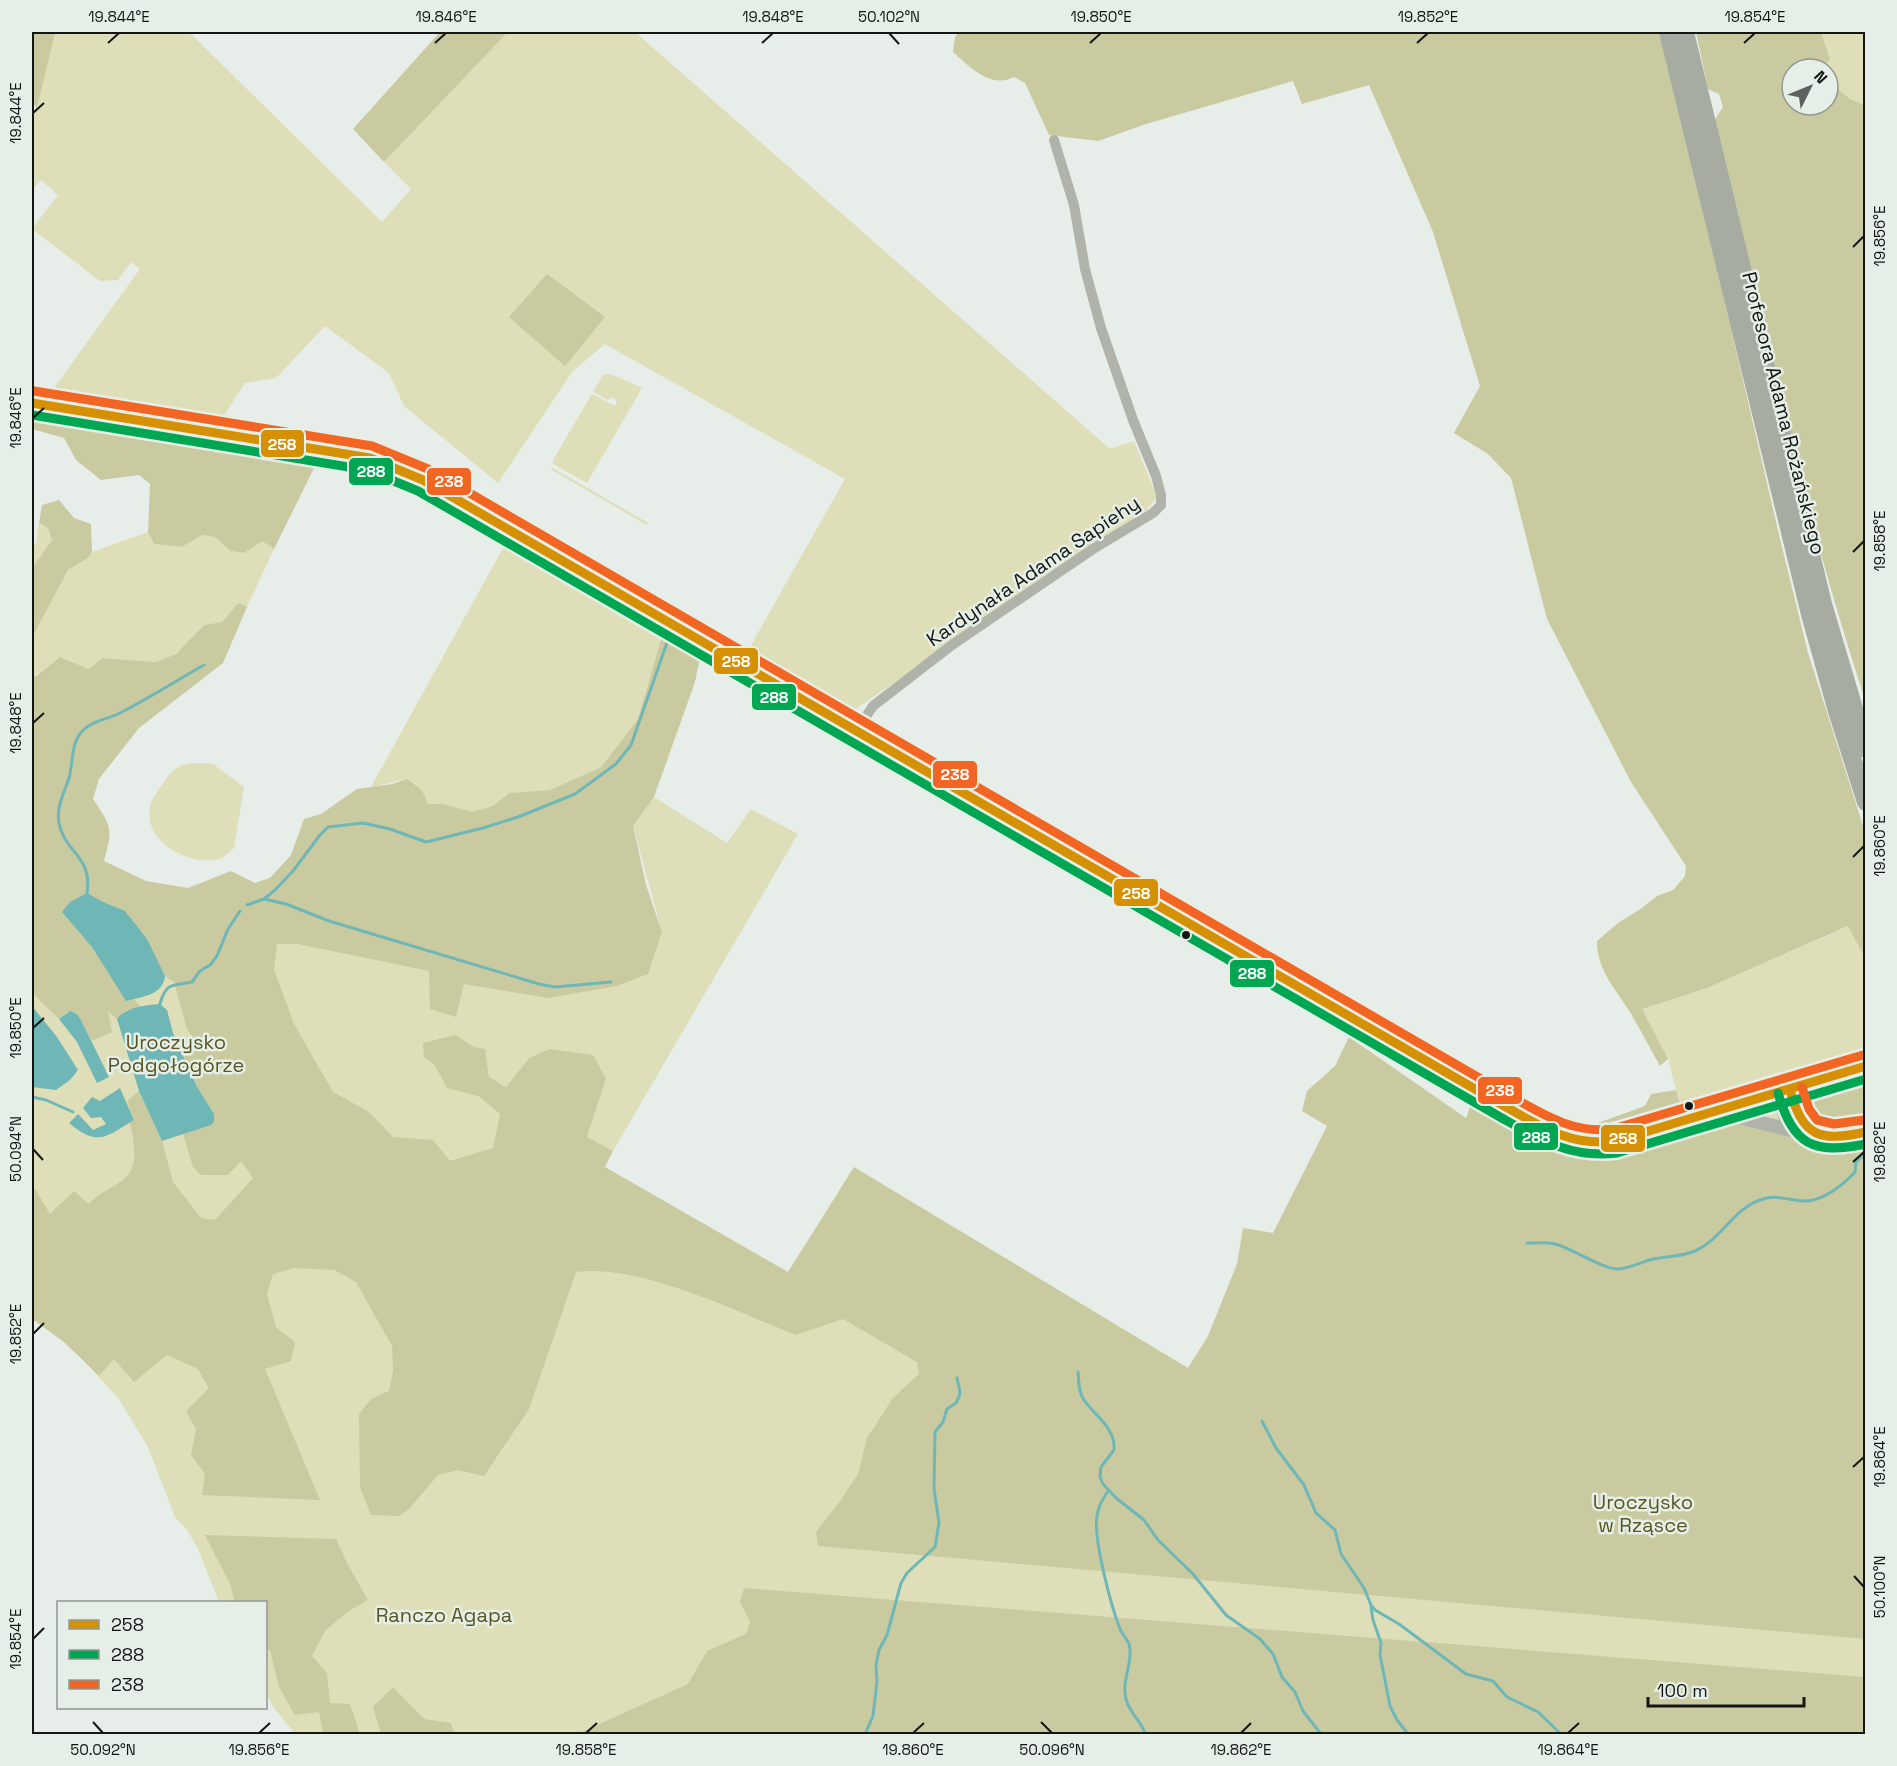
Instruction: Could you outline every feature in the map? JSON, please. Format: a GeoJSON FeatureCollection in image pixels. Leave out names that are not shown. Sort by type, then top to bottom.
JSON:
{"type":"FeatureCollection","features":[{"type":"Feature","properties":{"kind":"main road","name":"Profesora Adama Rożańskiego"},"geometry":{"type":"LineString","coordinates":[[1668,32],[1809,614],[1866,802]]}},
{"type":"Feature","properties":{"kind":"main road","name":"Profesora Adama Rożańskiego"},"geometry":{"type":"LineString","coordinates":[[1685,32],[1823,604],[1866,749]]}},
{"type":"Feature","properties":{"kind":"street","name":"Kardynała Adama Sapiehy"},"geometry":{"type":"LineString","coordinates":[[857,730],[873,706],[961,638],[1101,544],[1151,515],[1161,505],[1156,476],[1133,420],[1101,328],[1085,269],[1074,206],[1054,140]]}},
{"type":"Feature","properties":{"kind":"street"},"geometry":{"type":"LineString","coordinates":[[32,403],[370,458],[423,480],[1553,1133],[1576,1141],[1601,1144],[1718,1112],[1866,1066]]}},
{"type":"Feature","properties":{"kind":"street"},"geometry":{"type":"LineString","coordinates":[[1784,1092],[1787,1121],[1794,1130]]}},
{"type":"Feature","properties":{"kind":"street"},"geometry":{"type":"LineString","coordinates":[[1784,1092],[1806,1127],[1816,1134]]}},
{"type":"Feature","properties":{"kind":"street"},"geometry":{"type":"LineString","coordinates":[[1718,1112],[1816,1134],[1842,1135],[1866,1132]]}},
{"type":"Feature","properties":{"kind":"green space"},"geometry":{"type":"Polygon","coordinates":[[[32,32],[55,33],[37,108],[32,102],[32,32]]]}},
{"type":"Feature","properties":{"kind":"green space"},"geometry":{"type":"Polygon","coordinates":[[[54,32],[189,32],[382,222],[411,189],[384,162],[508,32],[635,32],[1110,449],[1134,441],[1157,497],[1146,511],[851,712],[844,712],[746,654],[845,479],[605,344],[572,372],[498,483],[404,406],[389,373],[325,326],[276,378],[245,383],[217,426],[46,399],[140,269],[131,262],[118,280],[100,281],[32,229],[58,195],[41,180],[32,190],[32,114],[37,108],[54,32]]]}},
{"type":"Feature","properties":{"kind":"green space"},"geometry":{"type":"Polygon","coordinates":[[[440,32],[508,32],[384,162],[353,129],[440,32]]]}},
{"type":"Feature","properties":{"kind":"green space"},"geometry":{"type":"Polygon","coordinates":[[[959,32],[1659,32],[1686,136],[1808,653],[1865,832],[1865,958],[1848,926],[1707,988],[1642,1009],[1668,1059],[1660,1066],[1603,970],[1597,941],[1618,923],[1657,896],[1673,890],[1685,876],[1686,866],[1631,782],[1547,619],[1511,478],[1488,454],[1454,433],[1480,386],[1433,232],[1369,85],[1302,104],[1293,81],[1146,124],[1098,141],[1049,135],[1025,83],[1014,77],[997,80],[981,75],[953,52],[955,37],[959,32]]]}},
{"type":"Feature","properties":{"kind":"green space"},"geometry":{"type":"Polygon","coordinates":[[[1696,32],[1821,32],[1829,57],[1780,57],[1780,117],[1840,117],[1840,91],[1850,99],[1865,105],[1865,700],[1822,557],[1783,412],[1714,121],[1723,107],[1719,94],[1708,89],[1696,32]]]}},
{"type":"Feature","properties":{"kind":"green space"},"geometry":{"type":"Polygon","coordinates":[[[1821,32],[1865,32],[1865,105],[1850,99],[1840,91],[1840,57],[1829,57],[1821,32]]]}},
{"type":"Feature","properties":{"kind":"green space"},"geometry":{"type":"Polygon","coordinates":[[[547,274],[605,317],[565,366],[509,317],[547,274]]]}},
{"type":"Feature","properties":{"kind":"green space"},"geometry":{"type":"Polygon","coordinates":[[[611,374],[642,388],[587,483],[553,464],[553,460],[592,394],[615,406],[617,401],[611,397],[608,400],[593,392],[603,375],[611,374]]]}},
{"type":"Feature","properties":{"kind":"green space"},"geometry":{"type":"Polygon","coordinates":[[[32,411],[320,456],[274,549],[262,541],[244,553],[230,551],[215,537],[202,535],[182,547],[154,544],[148,532],[150,484],[139,475],[101,480],[76,460],[64,438],[32,429],[32,411]]]}},
{"type":"Feature","properties":{"kind":"green space"},"geometry":{"type":"Polygon","coordinates":[[[551,467],[648,523],[647,525],[552,470],[551,467]]]}},
{"type":"Feature","properties":{"kind":"green space"},"geometry":{"type":"Polygon","coordinates":[[[59,500],[74,518],[91,524],[92,552],[88,558],[68,570],[32,638],[32,568],[52,540],[48,528],[39,523],[42,505],[59,500]]]}},
{"type":"Feature","properties":{"kind":"green space"},"geometry":{"type":"Polygon","coordinates":[[[39,523],[48,528],[52,540],[32,568],[32,543],[36,544],[39,523]]]}},
{"type":"Feature","properties":{"kind":"green space"},"geometry":{"type":"Polygon","coordinates":[[[148,532],[154,544],[182,547],[201,535],[215,537],[230,551],[244,553],[262,540],[274,549],[247,607],[238,603],[222,622],[204,625],[176,654],[156,662],[102,658],[89,669],[60,657],[32,676],[32,638],[68,570],[88,558],[92,552],[148,532]]]}},
{"type":"Feature","properties":{"kind":"green space"},"geometry":{"type":"Polygon","coordinates":[[[508,539],[664,629],[638,719],[601,767],[550,790],[509,793],[493,806],[472,812],[444,804],[428,804],[422,790],[407,779],[371,787],[508,539]]]}},
{"type":"Feature","properties":{"kind":"green space"},"geometry":{"type":"Polygon","coordinates":[[[238,603],[247,607],[223,663],[139,728],[99,779],[93,799],[109,828],[109,842],[104,861],[146,881],[188,888],[231,871],[255,883],[270,878],[291,855],[304,819],[321,814],[357,789],[392,784],[407,779],[422,790],[428,804],[444,804],[472,812],[493,806],[509,793],[550,790],[601,767],[638,719],[664,629],[704,653],[654,797],[633,826],[646,885],[662,932],[648,974],[617,986],[548,998],[464,984],[456,1017],[430,1009],[429,971],[298,944],[277,944],[274,970],[294,1024],[333,1092],[369,1112],[393,1137],[433,1140],[450,1161],[493,1148],[500,1114],[478,1096],[447,1088],[434,1064],[424,1057],[423,1043],[455,1035],[474,1047],[485,1049],[489,1077],[506,1087],[529,1058],[549,1049],[593,1055],[606,1079],[587,1137],[613,1151],[605,1167],[788,1272],[854,1167],[1188,1368],[1208,1336],[1237,1264],[1243,1228],[1273,1233],[1327,1126],[1302,1111],[1307,1091],[1335,1066],[1349,1037],[1466,1118],[1474,1096],[1547,1138],[1586,1150],[1618,1149],[1716,1119],[1814,1141],[1845,1143],[1865,1139],[1865,1639],[818,1546],[816,1532],[858,1474],[867,1438],[893,1398],[919,1374],[917,1362],[843,1319],[796,1335],[716,1302],[658,1282],[601,1271],[576,1272],[529,1409],[484,1476],[458,1470],[438,1475],[409,1509],[399,1516],[371,1515],[360,1487],[359,1414],[371,1399],[389,1391],[393,1371],[392,1346],[356,1282],[334,1270],[294,1268],[273,1274],[267,1294],[276,1327],[295,1342],[291,1361],[265,1369],[320,1500],[202,1495],[205,1474],[191,1455],[196,1429],[186,1411],[209,1388],[198,1369],[167,1355],[134,1382],[114,1359],[99,1376],[64,1342],[32,1319],[32,1189],[36,1190],[50,1214],[74,1191],[89,1204],[97,1196],[123,1180],[129,1174],[134,1160],[130,1122],[134,1120],[127,1101],[139,1091],[162,1141],[173,1182],[201,1218],[215,1220],[253,1178],[241,1161],[228,1175],[201,1175],[193,1167],[183,1134],[211,1125],[214,1114],[182,1058],[200,1047],[187,1029],[174,982],[165,976],[158,990],[134,999],[141,1007],[127,1010],[117,1019],[108,1011],[112,1032],[92,1041],[77,1013],[67,1012],[59,1019],[32,993],[32,676],[36,676],[60,657],[89,669],[102,658],[156,662],[176,654],[204,625],[222,622],[238,603]]]}},
{"type":"Feature","properties":{"kind":"green space"},"geometry":{"type":"Polygon","coordinates":[[[186,764],[213,764],[244,787],[234,848],[219,859],[193,858],[168,847],[158,837],[149,814],[152,800],[173,770],[186,764]]]}},
{"type":"Feature","properties":{"kind":"green space","name":"Uroczysko w Rząsce"},"geometry":{"type":"Polygon","coordinates":[[[654,797],[727,843],[751,809],[798,834],[613,1151],[587,1137],[606,1079],[529,1058],[506,1087],[489,1077],[487,1064],[478,1096],[500,1114],[1305,1589],[1615,1151],[1662,1135],[1866,1604],[1855,1638],[1865,1639],[1866,1677],[1843,1676],[1865,1734],[295,1734],[274,1708],[267,1695],[267,1601],[219,1601],[198,1549],[187,1530],[175,1517],[148,1447],[118,1398],[74,1350],[32,1318],[32,826],[106,869],[274,939],[662,932],[633,826],[654,797]]]}},
{"type":"Feature","properties":{"kind":"green space"},"geometry":{"type":"Polygon","coordinates":[[[1849,926],[1865,958],[1865,1051],[1681,1109],[1668,1059],[1641,1009],[1707,988],[1849,926]]]}},
{"type":"Feature","properties":{"kind":"green space"},"geometry":{"type":"Polygon","coordinates":[[[1865,1078],[1865,1121],[1831,1126],[1823,1124],[1810,1115],[1807,1106],[1811,1097],[1865,1078]]]}},
{"type":"Feature","properties":{"kind":"green space"},"geometry":{"type":"Polygon","coordinates":[[[1676,1090],[1681,1109],[1678,1115],[1617,1131],[1598,1133],[1584,1131],[1543,1118],[1545,1113],[1578,1124],[1592,1125],[1645,1106],[1651,1094],[1676,1090]]]}},
{"type":"Feature","properties":{"kind":"green space"},"geometry":{"type":"Polygon","coordinates":[[[1773,1100],[1779,1121],[1742,1110],[1773,1100]]]}},
{"type":"Feature","properties":{"kind":"green space"},"geometry":{"type":"Polygon","coordinates":[[[205,1535],[336,1539],[368,1600],[347,1612],[325,1631],[312,1656],[327,1673],[330,1703],[350,1704],[360,1734],[323,1734],[319,1712],[295,1715],[279,1687],[270,1650],[267,1649],[267,1601],[235,1601],[230,1584],[205,1535]]]}},
{"type":"Feature","properties":{"kind":"green space"},"geometry":{"type":"Polygon","coordinates":[[[744,1588],[1865,1677],[1865,1734],[577,1734],[688,1684],[707,1651],[746,1634],[750,1622],[740,1602],[744,1588]]]}},
{"type":"Feature","properties":{"kind":"green space"},"geometry":{"type":"Polygon","coordinates":[[[393,1687],[424,1719],[451,1723],[454,1734],[381,1734],[373,1707],[393,1687]]]}},
{"type":"Feature","properties":{"kind":"water"},"geometry":{"type":"Polygon","coordinates":[[[87,893],[125,911],[147,939],[165,976],[156,991],[126,1001],[92,947],[62,912],[70,902],[87,893]]]}},
{"type":"Feature","properties":{"kind":"water"},"geometry":{"type":"Polygon","coordinates":[[[160,1004],[167,1010],[173,1033],[196,1085],[214,1114],[214,1122],[211,1125],[162,1141],[139,1091],[117,1019],[131,1009],[160,1004]]]}},
{"type":"Feature","properties":{"kind":"water"},"geometry":{"type":"Polygon","coordinates":[[[32,1006],[57,1037],[78,1070],[70,1080],[56,1090],[32,1087],[32,1006]]]}},
{"type":"Feature","properties":{"kind":"water"},"geometry":{"type":"Polygon","coordinates":[[[70,1011],[77,1014],[81,1020],[109,1077],[97,1083],[77,1042],[59,1019],[70,1011]]]}},
{"type":"Feature","properties":{"kind":"water"},"geometry":{"type":"Polygon","coordinates":[[[120,1088],[134,1120],[102,1137],[88,1135],[69,1123],[78,1114],[93,1130],[106,1124],[101,1117],[91,1118],[83,1108],[92,1097],[100,1101],[120,1088]]]}},
{"type":"Feature","properties":{"kind":"waterway"},"geometry":{"type":"LineString","coordinates":[[247,905],[264,899],[275,890],[328,827],[363,823],[390,829],[426,842],[518,817],[575,794],[616,764],[631,745],[669,637]]}},
{"type":"Feature","properties":{"kind":"waterway"},"geometry":{"type":"LineString","coordinates":[[87,893],[86,871],[66,841],[58,817],[77,739],[88,726],[120,713],[204,665]]}},
{"type":"Feature","properties":{"kind":"waterway"},"geometry":{"type":"LineString","coordinates":[[264,899],[286,904],[329,921],[539,984],[555,987],[611,982]]}},
{"type":"Feature","properties":{"kind":"waterway"},"geometry":{"type":"LineString","coordinates":[[160,1004],[168,988],[192,982],[200,971],[210,965],[240,911]]}},
{"type":"Feature","properties":{"kind":"waterway"},"geometry":{"type":"LineString","coordinates":[[32,1097],[46,1100],[73,1112]]}},
{"type":"Feature","properties":{"kind":"waterway"},"geometry":{"type":"LineString","coordinates":[[1527,1243],[1555,1244],[1605,1266],[1619,1269],[1654,1259],[1685,1254],[1704,1246],[1753,1203],[1778,1197],[1811,1201],[1825,1196],[1855,1172],[1856,1162],[1866,1153]]}},
{"type":"Feature","properties":{"kind":"waterway"},"geometry":{"type":"LineString","coordinates":[[1078,1372],[1082,1397],[1104,1423],[1114,1442],[1114,1450],[1101,1467],[1100,1477],[1103,1484],[1116,1498],[1144,1520],[1158,1540],[1193,1574],[1226,1615],[1260,1639],[1273,1654],[1282,1677],[1295,1692],[1303,1711],[1321,1734]]}},
{"type":"Feature","properties":{"kind":"waterway"},"geometry":{"type":"LineString","coordinates":[[865,1734],[873,1716],[879,1650],[887,1635],[901,1583],[907,1573],[935,1547],[939,1523],[934,1488],[935,1432],[943,1422],[947,1409],[956,1403],[959,1397],[957,1378]]}},
{"type":"Feature","properties":{"kind":"waterway"},"geometry":{"type":"LineString","coordinates":[[1262,1421],[1276,1448],[1304,1485],[1316,1513],[1335,1530],[1341,1554],[1364,1588],[1375,1610],[1399,1624],[1466,1674],[1493,1681],[1507,1697],[1538,1712],[1561,1734]]}},
{"type":"Feature","properties":{"kind":"waterway"},"geometry":{"type":"LineString","coordinates":[[1108,1491],[1098,1513],[1096,1526],[1098,1540],[1112,1605],[1120,1629],[1129,1644],[1126,1699],[1145,1734]]}},
{"type":"Feature","properties":{"kind":"waterway"},"geometry":{"type":"LineString","coordinates":[[1371,1607],[1381,1643],[1380,1655],[1390,1706],[1408,1734]]}},
{"type":"Feature","properties":{"kind":"transit line","name":"238"},"geometry":{"type":"LineString","coordinates":[[34,391],[372,446],[428,469],[1512,1097],[1560,1122],[1585,1129],[1613,1129],[1863,1055]]}},
{"type":"Feature","properties":{"kind":"transit line","name":"258"},"geometry":{"type":"LineString","coordinates":[[32,403],[370,458],[423,480],[1532,1122],[1558,1134],[1585,1141],[1615,1141],[1866,1066]]}},
{"type":"Feature","properties":{"kind":"transit line","name":"288"},"geometry":{"type":"LineString","coordinates":[[32,415],[367,470],[418,491],[1500,1117],[1556,1146],[1584,1153],[1617,1153],[1866,1079]]}},
{"type":"Feature","properties":{"kind":"transit line","name":"238"},"geometry":{"type":"LineString","coordinates":[[1802,1087],[1809,1109],[1817,1120],[1834,1124],[1864,1120]]}},
{"type":"Feature","properties":{"kind":"transit line","name":"258"},"geometry":{"type":"LineString","coordinates":[[1790,1090],[1801,1118],[1807,1127],[1815,1132],[1836,1136],[1866,1132]]}},
{"type":"Feature","properties":{"kind":"transit line","name":"288"},"geometry":{"type":"LineString","coordinates":[[1778,1093],[1791,1124],[1798,1135],[1808,1142],[1832,1148],[1866,1144]]}},
{"type":"Feature","properties":{"kind":"park label","name":"Uroczysko Podgołogórze"},"geometry":{"type":"Point","coordinates":[176,1054]}},
{"type":"Feature","properties":{"kind":"park label","name":"Ranczo Agapa"},"geometry":{"type":"Point","coordinates":[444,1615]}}]}
